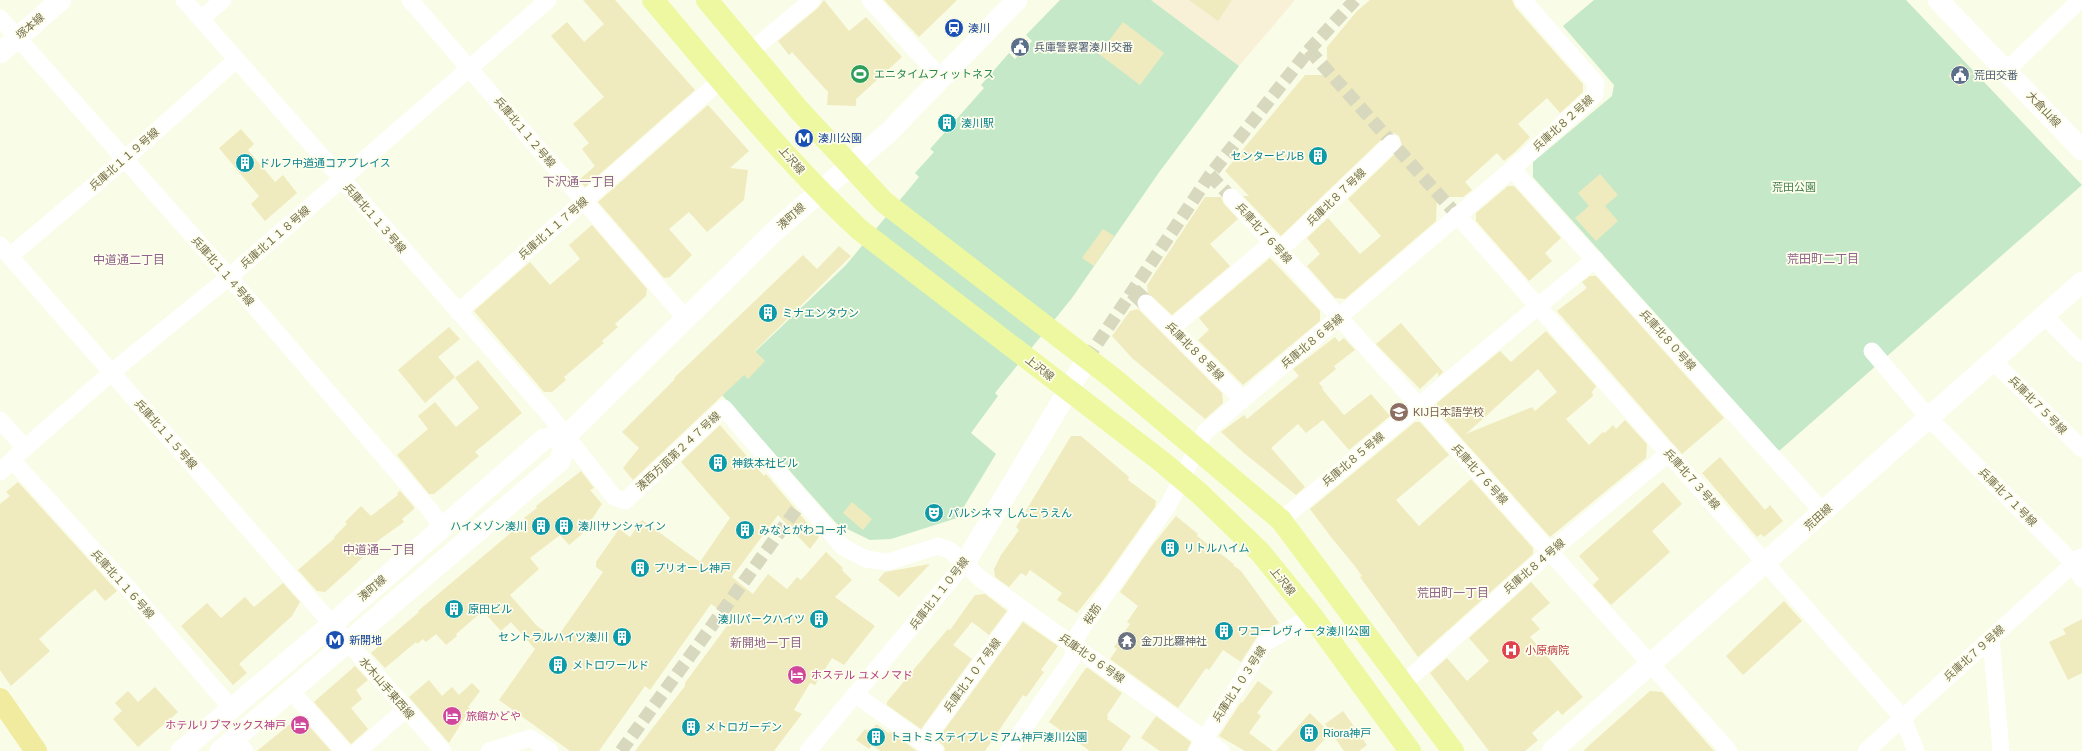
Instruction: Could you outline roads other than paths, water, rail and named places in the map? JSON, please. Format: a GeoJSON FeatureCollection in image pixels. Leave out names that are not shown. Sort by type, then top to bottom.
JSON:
{"type":"FeatureCollection","features":[{"type":"Feature","properties":{"kind":"highway"},"geometry":{"type":"LineString","coordinates":[[0,699],[36,751]]}},
{"type":"Feature","properties":{"kind":"main road","name":"上沢線"},"geometry":{"type":"LineString","coordinates":[[653,0],[819,191],[860,230],[1182,479],[1260,552],[1312,616],[1410,751]]}},
{"type":"Feature","properties":{"kind":"main road"},"geometry":{"type":"LineString","coordinates":[[715,3],[751,51],[799,110],[884,202],[1087,359],[1197,448],[1281,520],[1453,751]]}},
{"type":"Feature","properties":{"kind":"street","name":"塚本線"},"geometry":{"type":"LineString","coordinates":[[0,53],[60,0]]}},
{"type":"Feature","properties":{"kind":"street","name":"兵庫北１１３号線"},"geometry":{"type":"LineString","coordinates":[[184,0],[567,435]]}},
{"type":"Feature","properties":{"kind":"street"},"geometry":{"type":"LineString","coordinates":[[201,19],[223,0]]}},
{"type":"Feature","properties":{"kind":"street","name":"兵庫北１１２号線"},"geometry":{"type":"LineString","coordinates":[[410,0],[470,67],[583,202],[686,319]]}},
{"type":"Feature","properties":{"kind":"street"},"geometry":{"type":"LineString","coordinates":[[751,51],[812,0]]}},
{"type":"Feature","properties":{"kind":"street"},"geometry":{"type":"LineString","coordinates":[[870,0],[941,78]]}},
{"type":"Feature","properties":{"kind":"street","name":"湊町線"},"geometry":{"type":"LineString","coordinates":[[182,751],[332,624],[544,439],[567,435],[778,228],[889,132],[1017,0]]}},
{"type":"Feature","properties":{"kind":"street","name":"兵庫北８２号線"},"geometry":{"type":"LineString","coordinates":[[1457,215],[1512,169],[1595,95],[1596,83],[1523,0]]}},
{"type":"Feature","properties":{"kind":"street","name":"大倉山線"},"geometry":{"type":"LineString","coordinates":[[1938,0],[2007,70],[2082,150]]}},
{"type":"Feature","properties":{"kind":"street"},"geometry":{"type":"LineString","coordinates":[[2007,70],[2080,0]]}},
{"type":"Feature","properties":{"kind":"street","name":"兵庫北１１８号線"},"geometry":{"type":"LineString","coordinates":[[0,472],[25,448],[112,372],[229,277],[341,180],[470,67],[541,2]]}},
{"type":"Feature","properties":{"kind":"street","name":"兵庫北１１４号線"},"geometry":{"type":"LineString","coordinates":[[0,18],[229,277],[430,510],[442,528]]}},
{"type":"Feature","properties":{"kind":"street","name":"兵庫北１１９号線"},"geometry":{"type":"LineString","coordinates":[[5,251],[125,159],[236,60]]}},
{"type":"Feature","properties":{"kind":"street","name":"兵庫北１１７号線"},"geometry":{"type":"LineString","coordinates":[[458,312],[721,80]]}},
{"type":"Feature","properties":{"kind":"street","name":"兵庫北８７号線"},"geometry":{"type":"LineString","coordinates":[[1172,328],[1277,246],[1392,143]]}},
{"type":"Feature","properties":{"kind":"street","name":"兵庫北８０号線"},"geometry":{"type":"LineString","coordinates":[[1512,169],[1823,512]]}},
{"type":"Feature","properties":{"kind":"street","name":"兵庫北７６号線"},"geometry":{"type":"LineString","coordinates":[[1231,197],[1277,246],[1339,318],[1551,551],[1729,751]]}},
{"type":"Feature","properties":{"kind":"street","name":"兵庫北７３号線"},"geometry":{"type":"LineString","coordinates":[[1457,215],[1767,562],[1903,718],[1916,751]]}},
{"type":"Feature","properties":{"kind":"street","name":"兵庫北８６号線"},"geometry":{"type":"LineString","coordinates":[[1182,479],[1205,432],[1457,215]]}},
{"type":"Feature","properties":{"kind":"street","name":"兵庫北１１５号線"},"geometry":{"type":"LineString","coordinates":[[5,251],[332,624]]}},
{"type":"Feature","properties":{"kind":"street","name":"兵庫北８５号線"},"geometry":{"type":"LineString","coordinates":[[1281,520],[1595,259]]}},
{"type":"Feature","properties":{"kind":"street","name":"荒田線"},"geometry":{"type":"LineString","coordinates":[[1552,751],[1651,665],[2082,282]]}},
{"type":"Feature","properties":{"kind":"street","name":"兵庫北８８号線"},"geometry":{"type":"LineString","coordinates":[[1146,303],[1242,399]]}},
{"type":"Feature","properties":{"kind":"street"},"geometry":{"type":"LineString","coordinates":[[2044,315],[2082,354]]}},
{"type":"Feature","properties":{"kind":"street","name":"兵庫北７１号線"},"geometry":{"type":"LineString","coordinates":[[1872,351],[1929,418],[2078,560],[2082,580]]}},
{"type":"Feature","properties":{"kind":"street","name":"兵庫北１１０号線"},"geometry":{"type":"LineString","coordinates":[[808,751],[965,563],[1067,390],[1087,359]]}},
{"type":"Feature","properties":{"kind":"street","name":"兵庫北７５号線"},"geometry":{"type":"LineString","coordinates":[[1993,361],[2082,449]]}},
{"type":"Feature","properties":{"kind":"street","name":"湊西方面第２４７号線"},"geometry":{"type":"LineString","coordinates":[[567,435],[614,497],[625,501],[724,408],[803,502]]}},
{"type":"Feature","properties":{"kind":"street"},"geometry":{"type":"LineString","coordinates":[[0,420],[25,448]]}},
{"type":"Feature","properties":{"kind":"street"},"geometry":{"type":"LineString","coordinates":[[233,747],[291,690],[560,461],[567,435]]}},
{"type":"Feature","properties":{"kind":"street","name":"兵庫北８４号線"},"geometry":{"type":"LineString","coordinates":[[1403,684],[1551,551],[1669,454]]}},
{"type":"Feature","properties":{"kind":"street","name":"兵庫北１１６号線"},"geometry":{"type":"LineString","coordinates":[[13,461],[129,589],[232,709]]}},
{"type":"Feature","properties":{"kind":"street","name":"桜筋"},"geometry":{"type":"LineString","coordinates":[[1008,751],[1072,658],[1078,634],[1170,504],[1182,479]]}},
{"type":"Feature","properties":{"kind":"street","name":"兵庫北９６号線"},"geometry":{"type":"LineString","coordinates":[[803,502],[843,547],[866,559],[888,562],[938,546],[951,550],[981,579],[1076,646],[1201,745],[1221,751]]}},
{"type":"Feature","properties":{"kind":"street","name":"兵庫北７９号線"},"geometry":{"type":"LineString","coordinates":[[1866,751],[2078,560]]}},
{"type":"Feature","properties":{"kind":"street","name":"兵庫北１０７号線"},"geometry":{"type":"LineString","coordinates":[[929,747],[1021,608]]}},
{"type":"Feature","properties":{"kind":"street","name":"兵庫北１０３号線"},"geometry":{"type":"LineString","coordinates":[[1201,745],[1266,643],[1312,616]]}},
{"type":"Feature","properties":{"kind":"street","name":"水木山手東西線"},"geometry":{"type":"LineString","coordinates":[[332,624],[443,751]]}},
{"type":"Feature","properties":{"kind":"street"},"geometry":{"type":"LineString","coordinates":[[1991,638],[2001,751]]}},
{"type":"Feature","properties":{"kind":"street"},"geometry":{"type":"LineString","coordinates":[[291,690],[344,751]]}},
{"type":"Feature","properties":{"kind":"street"},"geometry":{"type":"LineString","coordinates":[[856,695],[929,747]]}},
{"type":"Feature","properties":{"kind":"street"},"geometry":{"type":"LineString","coordinates":[[358,751],[406,710]]}},
{"type":"Feature","properties":{"kind":"street"},"geometry":{"type":"LineString","coordinates":[[489,751],[530,738],[550,751]]}},
{"type":"Feature","properties":{"kind":"tunnel"},"geometry":{"type":"LineString","coordinates":[[1087,359],[1210,175],[1309,50],[1355,0]]}},
{"type":"Feature","properties":{"kind":"tunnel"},"geometry":{"type":"LineString","coordinates":[[1309,50],[1457,215]]}},
{"type":"Feature","properties":{"kind":"tunnel"},"geometry":{"type":"LineString","coordinates":[[1210,175],[1231,197]]}},
{"type":"Feature","properties":{"kind":"tunnel"},"geometry":{"type":"LineString","coordinates":[[1133,291],[1146,303]]}},
{"type":"Feature","properties":{"kind":"tunnel"},"geometry":{"type":"LineString","coordinates":[[621,751],[798,507]]}},
{"type":"Feature","properties":{"kind":"place","name":"湊川"},"geometry":{"type":"Point","coordinates":[954,28]}},
{"type":"Feature","properties":{"kind":"place","name":"兵庫警察署湊川交番"},"geometry":{"type":"Point","coordinates":[1020,47]}},
{"type":"Feature","properties":{"kind":"place","name":"エニタイムフィットネス"},"geometry":{"type":"Point","coordinates":[860,74]}},
{"type":"Feature","properties":{"kind":"place","name":"荒田交番"},"geometry":{"type":"Point","coordinates":[1960,75]}},
{"type":"Feature","properties":{"kind":"place","name":"湊川駅"},"geometry":{"type":"Point","coordinates":[947,123]}},
{"type":"Feature","properties":{"kind":"place","name":"湊川公園"},"geometry":{"type":"Point","coordinates":[804,138]}},
{"type":"Feature","properties":{"kind":"place","name":"センタービルB"},"geometry":{"type":"Point","coordinates":[1318,156]}},
{"type":"Feature","properties":{"kind":"place","name":"ドルフ中道通コアプレイス"},"geometry":{"type":"Point","coordinates":[245,163]}},
{"type":"Feature","properties":{"kind":"place","name":"ミナエンタウン"},"geometry":{"type":"Point","coordinates":[768,313]}},
{"type":"Feature","properties":{"kind":"place","name":"KIJ日本語学校"},"geometry":{"type":"Point","coordinates":[1399,412]}},
{"type":"Feature","properties":{"kind":"place","name":"神鉄本社ビル"},"geometry":{"type":"Point","coordinates":[718,463]}},
{"type":"Feature","properties":{"kind":"place","name":"パルシネマ しんこうえん"},"geometry":{"type":"Point","coordinates":[934,513]}},
{"type":"Feature","properties":{"kind":"place","name":"ハイメゾン湊川"},"geometry":{"type":"Point","coordinates":[541,526]}},
{"type":"Feature","properties":{"kind":"place","name":"湊川サンシャイン"},"geometry":{"type":"Point","coordinates":[564,526]}},
{"type":"Feature","properties":{"kind":"place","name":"みなとがわコーポ"},"geometry":{"type":"Point","coordinates":[745,530]}},
{"type":"Feature","properties":{"kind":"place","name":"リトルハイム"},"geometry":{"type":"Point","coordinates":[1170,548]}},
{"type":"Feature","properties":{"kind":"place","name":"プリオーレ神戸"},"geometry":{"type":"Point","coordinates":[640,568]}},
{"type":"Feature","properties":{"kind":"place","name":"原田ビル"},"geometry":{"type":"Point","coordinates":[454,609]}},
{"type":"Feature","properties":{"kind":"place","name":"湊川パークハイツ"},"geometry":{"type":"Point","coordinates":[819,619]}},
{"type":"Feature","properties":{"kind":"place","name":"ワコーレヴィータ湊川公園"},"geometry":{"type":"Point","coordinates":[1224,631]}},
{"type":"Feature","properties":{"kind":"place","name":"セントラルハイツ湊川"},"geometry":{"type":"Point","coordinates":[622,637]}},
{"type":"Feature","properties":{"kind":"place","name":"新開地"},"geometry":{"type":"Point","coordinates":[335,640]}},
{"type":"Feature","properties":{"kind":"place","name":"金刀比羅神社"},"geometry":{"type":"Point","coordinates":[1127,641]}},
{"type":"Feature","properties":{"kind":"place","name":"小原病院"},"geometry":{"type":"Point","coordinates":[1511,650]}},
{"type":"Feature","properties":{"kind":"place","name":"メトロワールド"},"geometry":{"type":"Point","coordinates":[558,665]}},
{"type":"Feature","properties":{"kind":"place","name":"ホステル ユメノマド"},"geometry":{"type":"Point","coordinates":[797,675]}},
{"type":"Feature","properties":{"kind":"place","name":"旅館かどや"},"geometry":{"type":"Point","coordinates":[452,716]}},
{"type":"Feature","properties":{"kind":"place","name":"ホテルリブマックス神戸"},"geometry":{"type":"Point","coordinates":[300,725]}},
{"type":"Feature","properties":{"kind":"place","name":"メトロガーデン"},"geometry":{"type":"Point","coordinates":[691,727]}},
{"type":"Feature","properties":{"kind":"place","name":"Riora神戸"},"geometry":{"type":"Point","coordinates":[1309,733]}},
{"type":"Feature","properties":{"kind":"place","name":"トヨトミステイプレミアム神戸湊川公園"},"geometry":{"type":"Point","coordinates":[876,737]}},
{"type":"Feature","properties":{"kind":"district","name":"下沢通一丁目"},"geometry":{"type":"Point","coordinates":[579,182]}},
{"type":"Feature","properties":{"kind":"district","name":"荒田町二丁目"},"geometry":{"type":"Point","coordinates":[1823,259]}},
{"type":"Feature","properties":{"kind":"district","name":"中道通二丁目"},"geometry":{"type":"Point","coordinates":[129,260]}},
{"type":"Feature","properties":{"kind":"district","name":"中道通一丁目"},"geometry":{"type":"Point","coordinates":[379,550]}},
{"type":"Feature","properties":{"kind":"district","name":"荒田町一丁目"},"geometry":{"type":"Point","coordinates":[1453,593]}},
{"type":"Feature","properties":{"kind":"district","name":"新開地一丁目"},"geometry":{"type":"Point","coordinates":[766,643]}},
{"type":"Feature","properties":{"kind":"park label","name":"荒田公園"},"geometry":{"type":"Point","coordinates":[1794,187]}}]}
